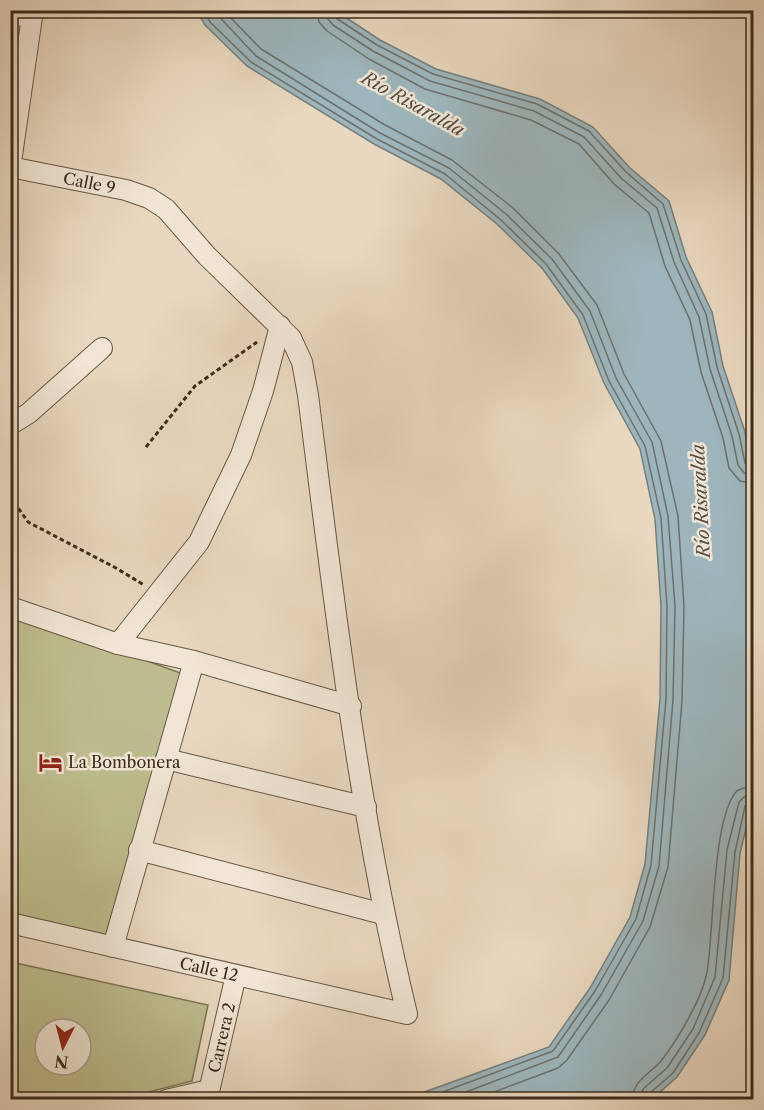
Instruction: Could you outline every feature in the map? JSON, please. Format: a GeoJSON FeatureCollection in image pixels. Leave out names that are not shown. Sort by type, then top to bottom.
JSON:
{"type":"FeatureCollection","features":[{"type":"Feature","properties":{"kind":"street"},"geometry":{"type":"LineString","coordinates":[[10,13],[32,14],[11,168]]}},
{"type":"Feature","properties":{"kind":"street","name":"Calle 9"},"geometry":{"type":"LineString","coordinates":[[11,168],[126,190],[149,198],[166,209],[207,256],[280,326]]}},
{"type":"Feature","properties":{"kind":"street"},"geometry":{"type":"LineString","coordinates":[[118,644],[199,542],[241,455],[263,391],[280,326]]}},
{"type":"Feature","properties":{"kind":"street"},"geometry":{"type":"LineString","coordinates":[[139,850],[383,914],[351,706],[308,395],[302,362],[291,338],[280,326]]}},
{"type":"Feature","properties":{"kind":"street"},"geometry":{"type":"LineString","coordinates":[[10,425],[29,413],[102,348]]}},
{"type":"Feature","properties":{"kind":"street"},"geometry":{"type":"LineString","coordinates":[[10,607],[118,644],[194,661],[351,706]]}},
{"type":"Feature","properties":{"kind":"street"},"geometry":{"type":"LineString","coordinates":[[113,947],[194,661]]}},
{"type":"Feature","properties":{"kind":"street"},"geometry":{"type":"LineString","coordinates":[[166,759],[366,807]]}},
{"type":"Feature","properties":{"kind":"street","name":"Calle 12"},"geometry":{"type":"LineString","coordinates":[[10,923],[407,1014],[383,914]]}},
{"type":"Feature","properties":{"kind":"street","name":"Carrera 2"},"geometry":{"type":"LineString","coordinates":[[208,1095],[236,975]]}},
{"type":"Feature","properties":{"kind":"street"},"geometry":{"type":"LineString","coordinates":[[166,1100],[208,1095]]}},
{"type":"Feature","properties":{"kind":"path"},"geometry":{"type":"LineString","coordinates":[[146,447],[195,386],[280,326]]}},
{"type":"Feature","properties":{"kind":"path"},"geometry":{"type":"LineString","coordinates":[[10,496],[28,522],[116,568],[158,594]]}},
{"type":"Feature","properties":{"kind":"shaded area"},"geometry":{"type":"Polygon","coordinates":[[[10,611],[183,674],[105,938],[11,918],[10,611]]]}},
{"type":"Feature","properties":{"kind":"shaded area"},"geometry":{"type":"Polygon","coordinates":[[[11,962],[208,1005],[192,1081],[122,1099],[11,1099],[11,962]]]}},
{"type":"Feature","properties":{"kind":"water","name":"Río Risaralda"},"geometry":{"type":"Polygon","coordinates":[[[197,11],[336,11],[380,40],[436,69],[540,99],[593,127],[630,168],[669,201],[686,257],[712,312],[723,366],[745,432],[753,475],[754,796],[740,853],[729,980],[705,1035],[677,1077],[652,1099],[405,1099],[549,1047],[590,988],[630,917],[645,864],[660,699],[661,606],[655,519],[640,449],[604,383],[578,318],[542,268],[497,224],[441,179],[374,144],[247,66],[205,25],[197,11]]]}},
{"type":"Feature","properties":{"kind":"place","name":"La Bombonera"},"geometry":{"type":"Point","coordinates":[50,762]}}]}
